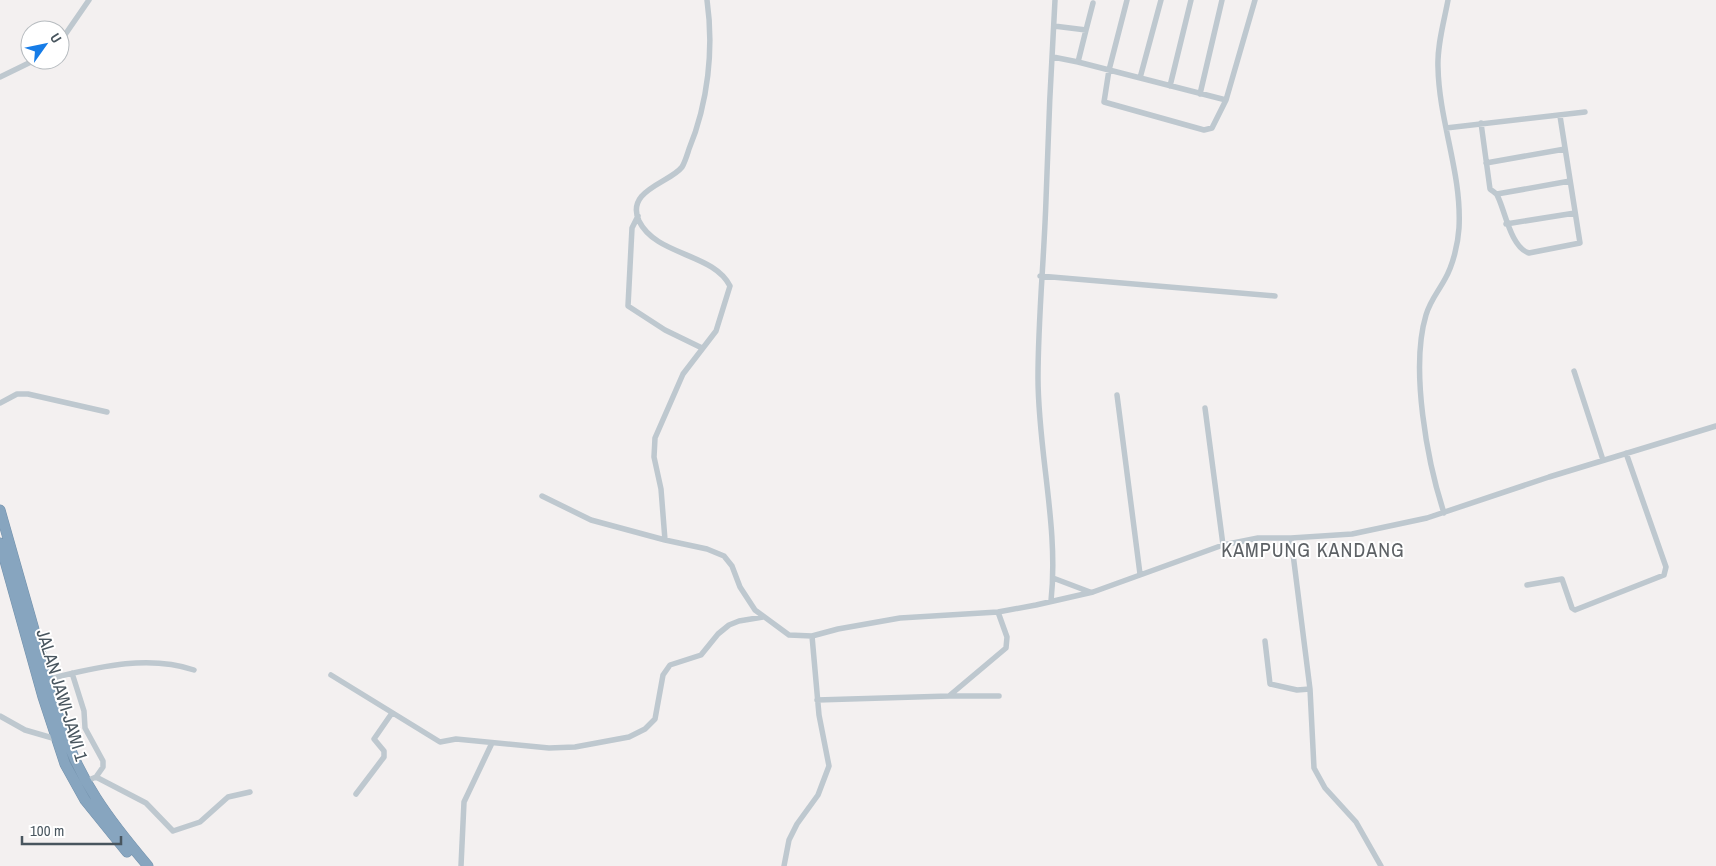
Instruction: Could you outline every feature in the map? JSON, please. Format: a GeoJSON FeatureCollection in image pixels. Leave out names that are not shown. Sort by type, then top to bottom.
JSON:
{"type":"FeatureCollection","features":[{"type":"Feature","properties":{"kind":"highway"},"geometry":{"type":"LineString","coordinates":[[0,510],[4,547],[36,655],[48,679],[66,740],[84,782],[116,828],[148,866]]}},
{"type":"Feature","properties":{"kind":"highway","name":"JALAN JAWI-JAWI 1"},"geometry":{"type":"LineString","coordinates":[[36,655],[56,739],[73,780],[85,800],[139,866]]}},
{"type":"Feature","properties":{"kind":"street"},"geometry":{"type":"LineString","coordinates":[[70,28],[90,0]]}},
{"type":"Feature","properties":{"kind":"street"},"geometry":{"type":"LineString","coordinates":[[665,540],[661,489],[654,457],[655,438],[683,374],[716,331],[726,304],[730,286],[725,277],[713,268],[657,240],[643,226],[638,216],[637,204],[660,180],[682,166],[693,139],[702,110],[707,79],[710,48],[707,0]]}},
{"type":"Feature","properties":{"kind":"street"},"geometry":{"type":"LineString","coordinates":[[1051,601],[1053,578],[1038,380],[1040,276],[1055,0]]}},
{"type":"Feature","properties":{"kind":"street"},"geometry":{"type":"LineString","coordinates":[[1127,0],[1103,100],[1105,103],[1204,130],[1212,128],[1226,100],[1255,0]]}},
{"type":"Feature","properties":{"kind":"street"},"geometry":{"type":"LineString","coordinates":[[1140,78],[1161,0]]}},
{"type":"Feature","properties":{"kind":"street"},"geometry":{"type":"LineString","coordinates":[[1170,86],[1191,0]]}},
{"type":"Feature","properties":{"kind":"street"},"geometry":{"type":"LineString","coordinates":[[1200,94],[1222,0]]}},
{"type":"Feature","properties":{"kind":"street"},"geometry":{"type":"LineString","coordinates":[[1444,513],[1428,454],[1421,392],[1420,354],[1423,324],[1429,304],[1446,278],[1455,250],[1459,229],[1458,186],[1446,128],[1438,68],[1448,0]]}},
{"type":"Feature","properties":{"kind":"street"},"geometry":{"type":"LineString","coordinates":[[1078,62],[1093,3]]}},
{"type":"Feature","properties":{"kind":"street"},"geometry":{"type":"LineString","coordinates":[[1054,26],[1086,30]]}},
{"type":"Feature","properties":{"kind":"street"},"geometry":{"type":"LineString","coordinates":[[1053,57],[1226,100]]}},
{"type":"Feature","properties":{"kind":"street"},"geometry":{"type":"LineString","coordinates":[[0,77],[20,67]]}},
{"type":"Feature","properties":{"kind":"street"},"geometry":{"type":"LineString","coordinates":[[1446,128],[1585,112]]}},
{"type":"Feature","properties":{"kind":"street"},"geometry":{"type":"LineString","coordinates":[[1482,124],[1490,188],[1497,194],[1506,224],[1523,249],[1529,253],[1578,244],[1580,241],[1560,116]]}},
{"type":"Feature","properties":{"kind":"street"},"geometry":{"type":"LineString","coordinates":[[1486,163],[1565,149]]}},
{"type":"Feature","properties":{"kind":"street"},"geometry":{"type":"LineString","coordinates":[[1497,194],[1570,181]]}},
{"type":"Feature","properties":{"kind":"street"},"geometry":{"type":"LineString","coordinates":[[1506,224],[1575,213]]}},
{"type":"Feature","properties":{"kind":"street"},"geometry":{"type":"LineString","coordinates":[[638,216],[632,228],[628,306],[665,330],[702,348]]}},
{"type":"Feature","properties":{"kind":"street"},"geometry":{"type":"LineString","coordinates":[[1040,276],[1275,296]]}},
{"type":"Feature","properties":{"kind":"street"},"geometry":{"type":"LineString","coordinates":[[1574,371],[1603,460]]}},
{"type":"Feature","properties":{"kind":"street"},"geometry":{"type":"LineString","coordinates":[[0,403],[17,394],[28,394],[107,412]]}},
{"type":"Feature","properties":{"kind":"street"},"geometry":{"type":"LineString","coordinates":[[1117,395],[1140,574]]}},
{"type":"Feature","properties":{"kind":"street"},"geometry":{"type":"LineString","coordinates":[[1205,408],[1223,545]]}},
{"type":"Feature","properties":{"kind":"street"},"geometry":{"type":"LineString","coordinates":[[542,496],[591,520],[665,540],[708,549],[724,556],[732,566],[740,587],[755,610],[789,635],[812,636],[838,629],[900,618],[998,612],[1093,592],[1223,545],[1258,538],[1352,534],[1427,518],[1603,460],[1716,426]]}},
{"type":"Feature","properties":{"kind":"street"},"geometry":{"type":"LineString","coordinates":[[1527,585],[1562,579],[1572,608],[1575,610],[1664,575],[1666,567],[1626,453]]}},
{"type":"Feature","properties":{"kind":"street"},"geometry":{"type":"LineString","coordinates":[[1291,538],[1310,689],[1314,768],[1325,788],[1356,822],[1381,866]]}},
{"type":"Feature","properties":{"kind":"street"},"geometry":{"type":"LineString","coordinates":[[1053,578],[1093,592]]}},
{"type":"Feature","properties":{"kind":"street"},"geometry":{"type":"LineString","coordinates":[[949,696],[1006,648],[1007,637],[998,612]]}},
{"type":"Feature","properties":{"kind":"street"},"geometry":{"type":"LineString","coordinates":[[331,675],[440,742],[456,739],[491,749],[575,747],[628,737],[645,729],[655,719],[663,676],[670,665],[702,655],[718,634],[729,625],[763,616]]}},
{"type":"Feature","properties":{"kind":"street"},"geometry":{"type":"LineString","coordinates":[[784,866],[789,840],[797,824],[818,795],[829,766],[817,700],[812,636]]}},
{"type":"Feature","properties":{"kind":"street"},"geometry":{"type":"LineString","coordinates":[[1265,641],[1270,684],[1297,690],[1310,689]]}},
{"type":"Feature","properties":{"kind":"street"},"geometry":{"type":"LineString","coordinates":[[48,679],[119,665],[154,662],[194,670]]}},
{"type":"Feature","properties":{"kind":"street"},"geometry":{"type":"LineString","coordinates":[[72,673],[84,711],[85,728],[103,761],[103,767],[96,777],[84,782]]}},
{"type":"Feature","properties":{"kind":"street"},"geometry":{"type":"LineString","coordinates":[[817,700],[999,696]]}},
{"type":"Feature","properties":{"kind":"street"},"geometry":{"type":"LineString","coordinates":[[356,794],[384,757],[384,751],[374,739],[392,713]]}},
{"type":"Feature","properties":{"kind":"street"},"geometry":{"type":"LineString","coordinates":[[0,716],[25,730],[56,739]]}},
{"type":"Feature","properties":{"kind":"street"},"geometry":{"type":"LineString","coordinates":[[461,866],[464,802],[491,749]]}},
{"type":"Feature","properties":{"kind":"street"},"geometry":{"type":"LineString","coordinates":[[96,777],[146,803],[173,831],[204,819],[228,797],[250,792]]}},
{"type":"Feature","properties":{"kind":"district","name":"KAMPUNG KANDANG"},"geometry":{"type":"Point","coordinates":[1313,550]}}]}
